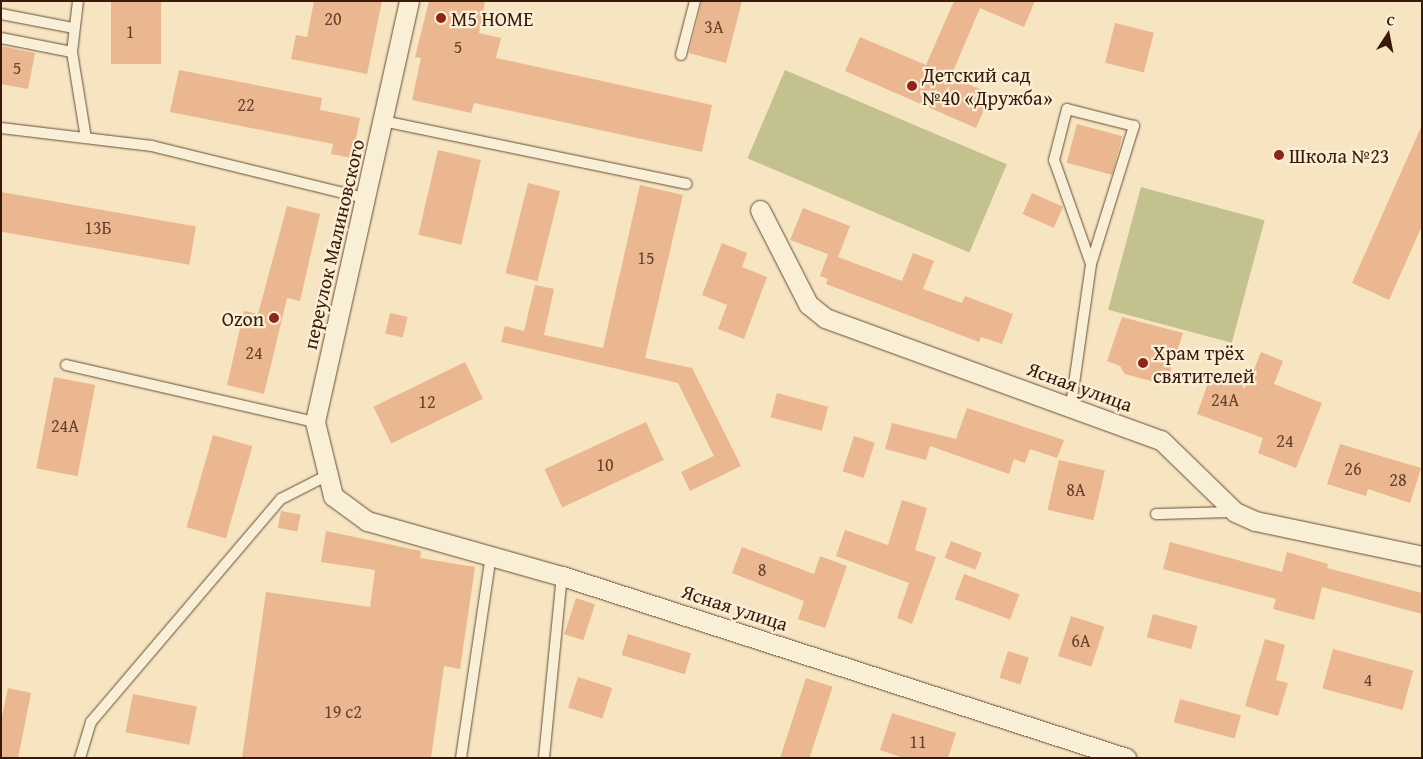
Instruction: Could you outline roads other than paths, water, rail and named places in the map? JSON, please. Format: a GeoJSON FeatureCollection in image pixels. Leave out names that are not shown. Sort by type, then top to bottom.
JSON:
{"type":"FeatureCollection","features":[{"type":"Feature","properties":{"kind":"street","name":"переулок Малиновского"},"geometry":{"type":"LineString","coordinates":[[334,496],[326,476],[315,422],[368,198],[409,1]]}},
{"type":"Feature","properties":{"kind":"street","name":"Ясная улица"},"geometry":{"type":"LineString","coordinates":[[760,210],[808,304],[825,318],[1071,405],[1161,440],[1236,512],[1256,521],[1422,556]]}},
{"type":"Feature","properties":{"kind":"street","name":"Ясная улица"},"geometry":{"type":"LineString","coordinates":[[334,496],[366,521],[562,576],[1126,758]]}},
{"type":"Feature","properties":{"kind":"lane"},"geometry":{"type":"LineString","coordinates":[[78,1],[73,28],[72,52],[86,138]]}},
{"type":"Feature","properties":{"kind":"lane"},"geometry":{"type":"LineString","coordinates":[[681,55],[695,1]]}},
{"type":"Feature","properties":{"kind":"lane"},"geometry":{"type":"LineString","coordinates":[[1,14],[73,28]]}},
{"type":"Feature","properties":{"kind":"lane"},"geometry":{"type":"LineString","coordinates":[[1,38],[72,52]]}},
{"type":"Feature","properties":{"kind":"lane"},"geometry":{"type":"LineString","coordinates":[[1071,405],[1091,264],[1134,126],[1067,109],[1054,160],[1091,264]]}},
{"type":"Feature","properties":{"kind":"lane"},"geometry":{"type":"LineString","coordinates":[[383,121],[687,184]]}},
{"type":"Feature","properties":{"kind":"lane"},"geometry":{"type":"LineString","coordinates":[[1,128],[152,146],[368,198]]}},
{"type":"Feature","properties":{"kind":"lane"},"geometry":{"type":"LineString","coordinates":[[66,365],[315,422]]}},
{"type":"Feature","properties":{"kind":"lane"},"geometry":{"type":"LineString","coordinates":[[80,758],[91,722],[281,499],[326,476]]}},
{"type":"Feature","properties":{"kind":"lane"},"geometry":{"type":"LineString","coordinates":[[1156,514],[1236,512]]}},
{"type":"Feature","properties":{"kind":"lane"},"geometry":{"type":"LineString","coordinates":[[461,758],[491,556]]}},
{"type":"Feature","properties":{"kind":"lane"},"geometry":{"type":"LineString","coordinates":[[544,758],[562,576]]}},
{"type":"Feature","properties":{"kind":"place","name":"M5 HOME"},"geometry":{"type":"Point","coordinates":[441,18]}},
{"type":"Feature","properties":{"kind":"place","name":"Детский сад №40 «Дружба»"},"geometry":{"type":"Point","coordinates":[912,86]}},
{"type":"Feature","properties":{"kind":"place","name":"Школа №23"},"geometry":{"type":"Point","coordinates":[1279,155]}},
{"type":"Feature","properties":{"kind":"place","name":"Ozon"},"geometry":{"type":"Point","coordinates":[274,318]}},
{"type":"Feature","properties":{"kind":"place","name":"Храм трёх святителей"},"geometry":{"type":"Point","coordinates":[1143,363]}}]}
